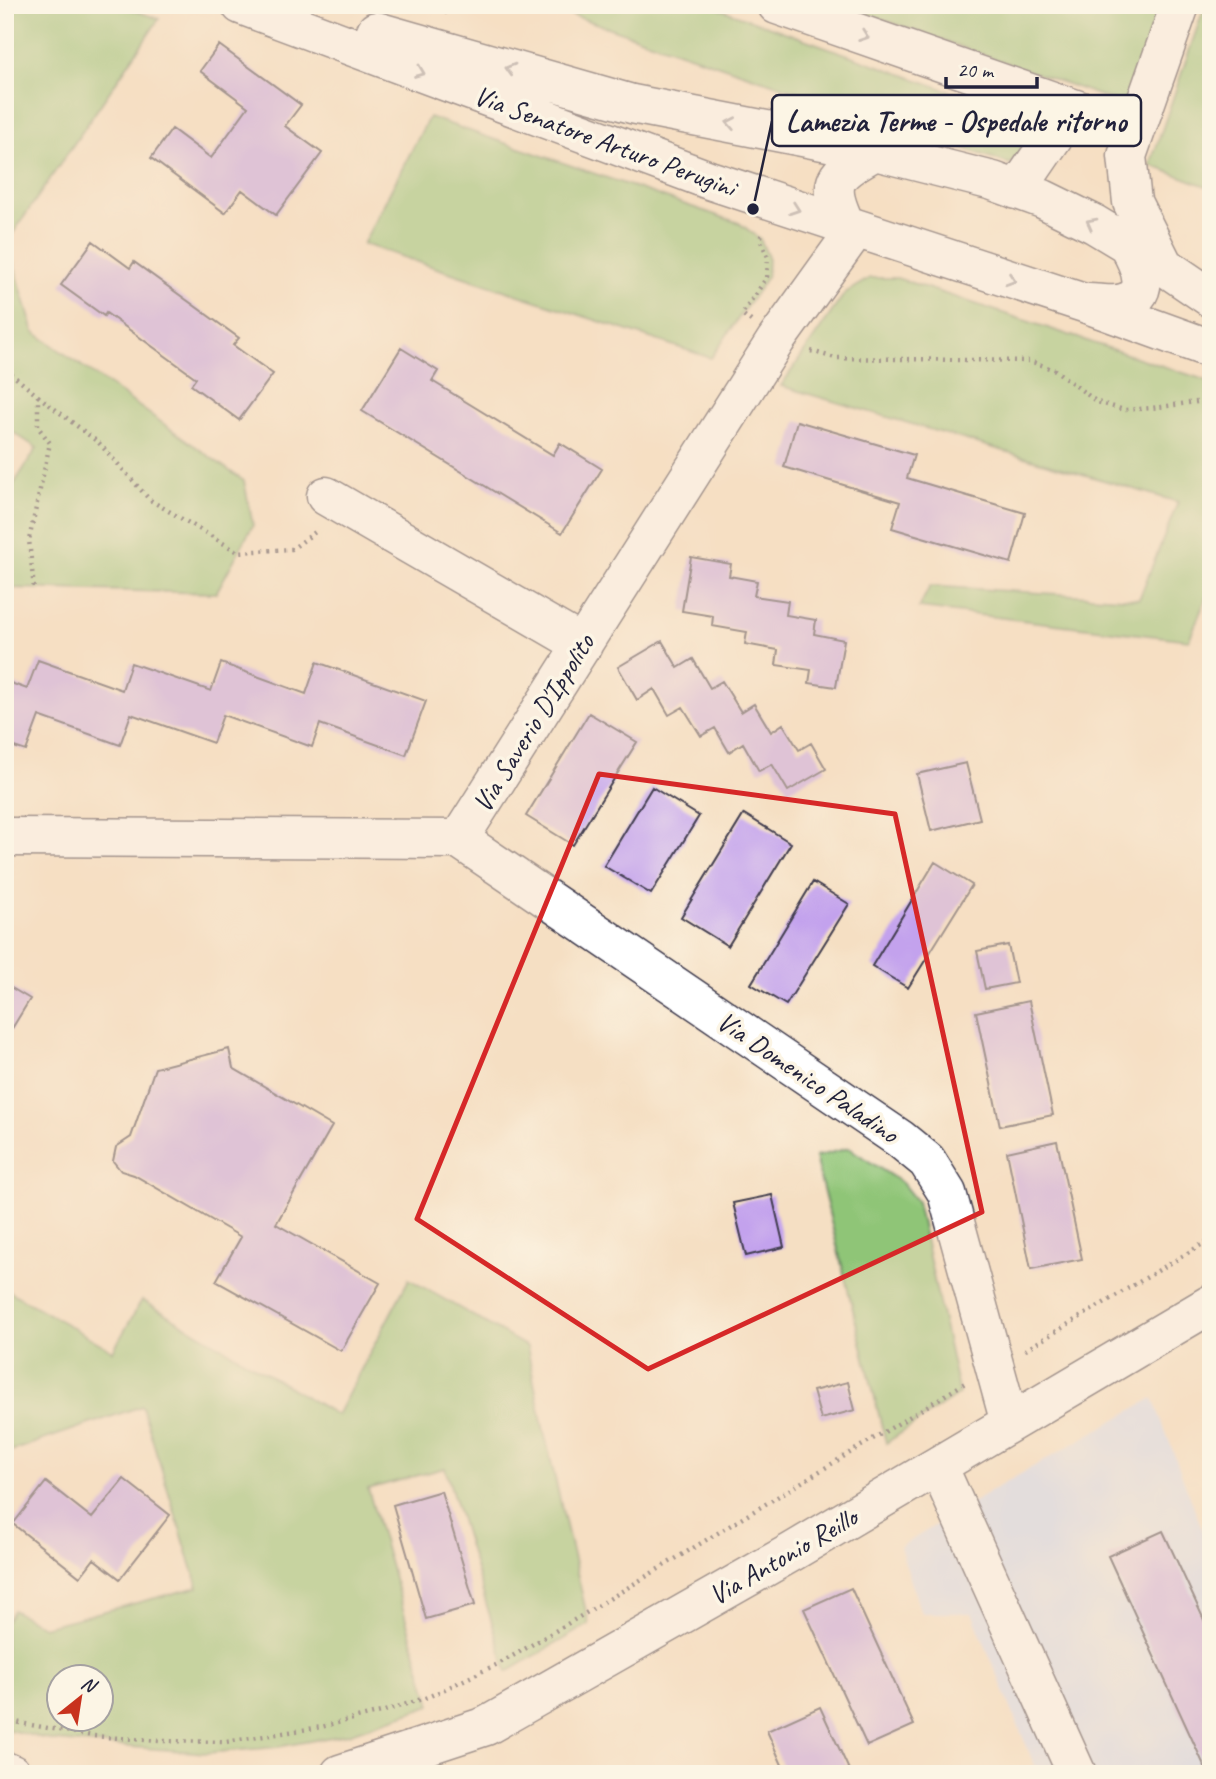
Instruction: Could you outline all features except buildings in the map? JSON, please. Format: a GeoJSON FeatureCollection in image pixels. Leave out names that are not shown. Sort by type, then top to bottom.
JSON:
{"type":"FeatureCollection","features":[{"type":"Feature","properties":{"kind":"street","name":"Via Senatore Arturo Perugini"},"geometry":{"type":"LineString","coordinates":[[241,5],[709,180],[1084,303],[1211,349]]}},
{"type":"Feature","properties":{"kind":"street","name":"Via Senatore Arturo Perugini"},"geometry":{"type":"LineString","coordinates":[[284,5],[632,104],[875,151],[993,181],[1043,200],[1094,224],[1211,298]]}},
{"type":"Feature","properties":{"kind":"street"},"geometry":{"type":"LineString","coordinates":[[777,5],[1136,130]]}},
{"type":"Feature","properties":{"kind":"street"},"geometry":{"type":"LineString","coordinates":[[1164,266],[1132,202],[1127,156],[1180,5]]}},
{"type":"Feature","properties":{"kind":"street"},"geometry":{"type":"LineString","coordinates":[[1017,190],[1073,108]]}},
{"type":"Feature","properties":{"kind":"street"},"geometry":{"type":"LineString","coordinates":[[851,228],[835,202],[834,188],[839,176],[854,163],[875,151]]}},
{"type":"Feature","properties":{"kind":"street","name":"Via Saverio D'Ippolito"},"geometry":{"type":"LineString","coordinates":[[5,837],[459,839],[776,340],[851,228]]}},
{"type":"Feature","properties":{"kind":"street"},"geometry":{"type":"LineString","coordinates":[[1084,303],[1118,304],[1133,299],[1141,289],[1139,266],[1128,245]]}},
{"type":"Feature","properties":{"kind":"street"},"geometry":{"type":"LineString","coordinates":[[337,502],[583,645]]}},
{"type":"Feature","properties":{"kind":"street","name":"Via Domenico Paladino"},"geometry":{"type":"LineString","coordinates":[[459,839],[900,1139],[927,1161],[947,1193],[1010,1423]]}},
{"type":"Feature","properties":{"kind":"street","name":"Via Antonio Reillo"},"geometry":{"type":"LineString","coordinates":[[340,1774],[486,1726],[792,1552],[1211,1304]]}},
{"type":"Feature","properties":{"kind":"street"},"geometry":{"type":"LineString","coordinates":[[938,1466],[1077,1774]]}},
{"type":"Feature","properties":{"kind":"street"},"geometry":{"type":"LineString","coordinates":[[5,1771],[12,1774]]}},
{"type":"Feature","properties":{"kind":"path"},"geometry":{"type":"LineString","coordinates":[[5,63],[9,71],[5,81]]}},
{"type":"Feature","properties":{"kind":"path"},"geometry":{"type":"LineString","coordinates":[[5,369],[99,443],[150,500],[238,552],[292,549],[337,502]]}},
{"type":"Feature","properties":{"kind":"path"},"geometry":{"type":"LineString","coordinates":[[34,589],[29,540],[50,443],[38,427],[38,396]]}},
{"type":"Feature","properties":{"kind":"path"},"geometry":{"type":"LineString","coordinates":[[5,1718],[93,1736],[226,1742],[321,1727],[386,1712],[428,1697],[504,1661],[957,1387],[995,1368],[1211,1239]]}},
{"type":"Feature","properties":{"kind":"highlighted area"},"geometry":{"type":"Polygon","coordinates":[[[599,774],[895,814],[982,1212],[648,1369],[417,1219],[599,774]]]}},
{"type":"Feature","properties":{"kind":"shaded area"},"geometry":{"type":"Polygon","coordinates":[[[1153,1398],[1211,1553],[1211,1774],[1038,1774],[972,1613],[921,1613],[900,1547],[1153,1398]]]}},
{"type":"Feature","properties":{"kind":"green space"},"geometry":{"type":"Polygon","coordinates":[[[5,5],[119,5],[159,19],[7,242],[34,332],[244,481],[253,525],[216,593],[5,588],[5,498],[37,448],[5,427],[5,5]]]}},
{"type":"Feature","properties":{"kind":"green space"},"geometry":{"type":"Polygon","coordinates":[[[542,5],[709,5],[1044,125],[1010,164],[542,5]]]}},
{"type":"Feature","properties":{"kind":"green space"},"geometry":{"type":"Polygon","coordinates":[[[842,5],[1166,5],[1129,106],[842,5]]]}},
{"type":"Feature","properties":{"kind":"green space"},"geometry":{"type":"Polygon","coordinates":[[[1205,5],[1211,5],[1211,188],[1150,165],[1205,5]]]}},
{"type":"Feature","properties":{"kind":"green space"},"geometry":{"type":"Polygon","coordinates":[[[429,117],[739,223],[760,239],[768,257],[767,277],[711,358],[363,244],[429,117]]]}},
{"type":"Feature","properties":{"kind":"green space"},"geometry":{"type":"Polygon","coordinates":[[[870,278],[897,278],[1211,382],[1211,586],[1189,640],[919,608],[930,586],[1139,599],[1178,502],[781,386],[845,293],[870,278]]]}},
{"type":"Feature","properties":{"kind":"green space"},"geometry":{"type":"Polygon","coordinates":[[[849,1148],[902,1183],[917,1202],[959,1394],[886,1443],[815,1157],[849,1148]]]}},
{"type":"Feature","properties":{"kind":"green space"},"geometry":{"type":"Polygon","coordinates":[[[409,1279],[527,1347],[589,1624],[507,1672],[445,1468],[368,1489],[431,1705],[348,1734],[278,1747],[207,1753],[54,1741],[5,1729],[5,1624],[13,1610],[43,1627],[198,1587],[142,1406],[5,1453],[5,1289],[113,1351],[142,1300],[337,1415],[409,1279]]]}},
{"type":"Feature","properties":{"kind":"place","name":"Lamezia Terme - Ospedale ritorno"},"geometry":{"type":"Point","coordinates":[753,209]}}]}
